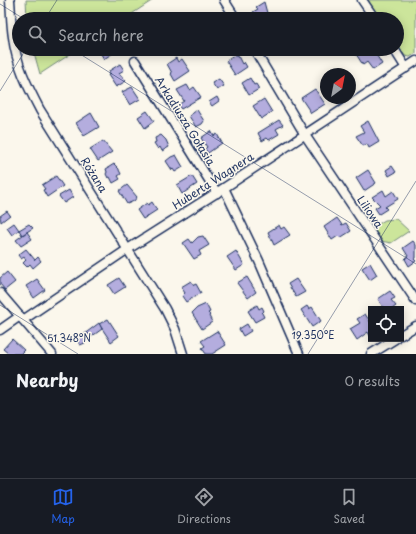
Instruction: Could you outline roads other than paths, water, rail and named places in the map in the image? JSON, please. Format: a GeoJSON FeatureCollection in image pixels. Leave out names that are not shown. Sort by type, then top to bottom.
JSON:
{"type":"FeatureCollection","features":[{"type":"Feature","properties":{"kind":"street","name":"Różana"},"geometry":{"type":"LineString","coordinates":[[10,0],[12,25]]}},
{"type":"Feature","properties":{"kind":"street"},"geometry":{"type":"LineString","coordinates":[[224,0],[232,12]]}},
{"type":"Feature","properties":{"kind":"street"},"geometry":{"type":"LineString","coordinates":[[362,0],[370,12]]}},
{"type":"Feature","properties":{"kind":"street","name":"Różana"},"geometry":{"type":"LineString","coordinates":[[18,56],[25,80],[40,110],[165,309],[175,329],[183,354]]}},
{"type":"Feature","properties":{"kind":"street","name":"Liliowa"},"geometry":{"type":"LineString","coordinates":[[258,56],[305,134],[416,301]]}},
{"type":"Feature","properties":{"kind":"street"},"geometry":{"type":"LineString","coordinates":[[398,56],[406,68]]}},
{"type":"Feature","properties":{"kind":"street","name":"Arkadiusza Gołasia"},"geometry":{"type":"LineString","coordinates":[[135,61],[220,190]]}},
{"type":"Feature","properties":{"kind":"street","name":"Huberta Wagnera"},"geometry":{"type":"LineString","coordinates":[[0,330],[22,318],[220,190],[416,61]]}},
{"type":"Feature","properties":{"kind":"street"},"geometry":{"type":"LineString","coordinates":[[220,190],[259,261],[299,354]]}},
{"type":"Feature","properties":{"kind":"street"},"geometry":{"type":"LineString","coordinates":[[0,293],[52,354]]}},
{"type":"Feature","properties":{"kind":"street"},"geometry":{"type":"LineString","coordinates":[[404,334],[416,326]]}},
{"type":"Feature","properties":{"kind":"street"},"geometry":{"type":"LineString","coordinates":[[371,354],[390,342]]}}]}
